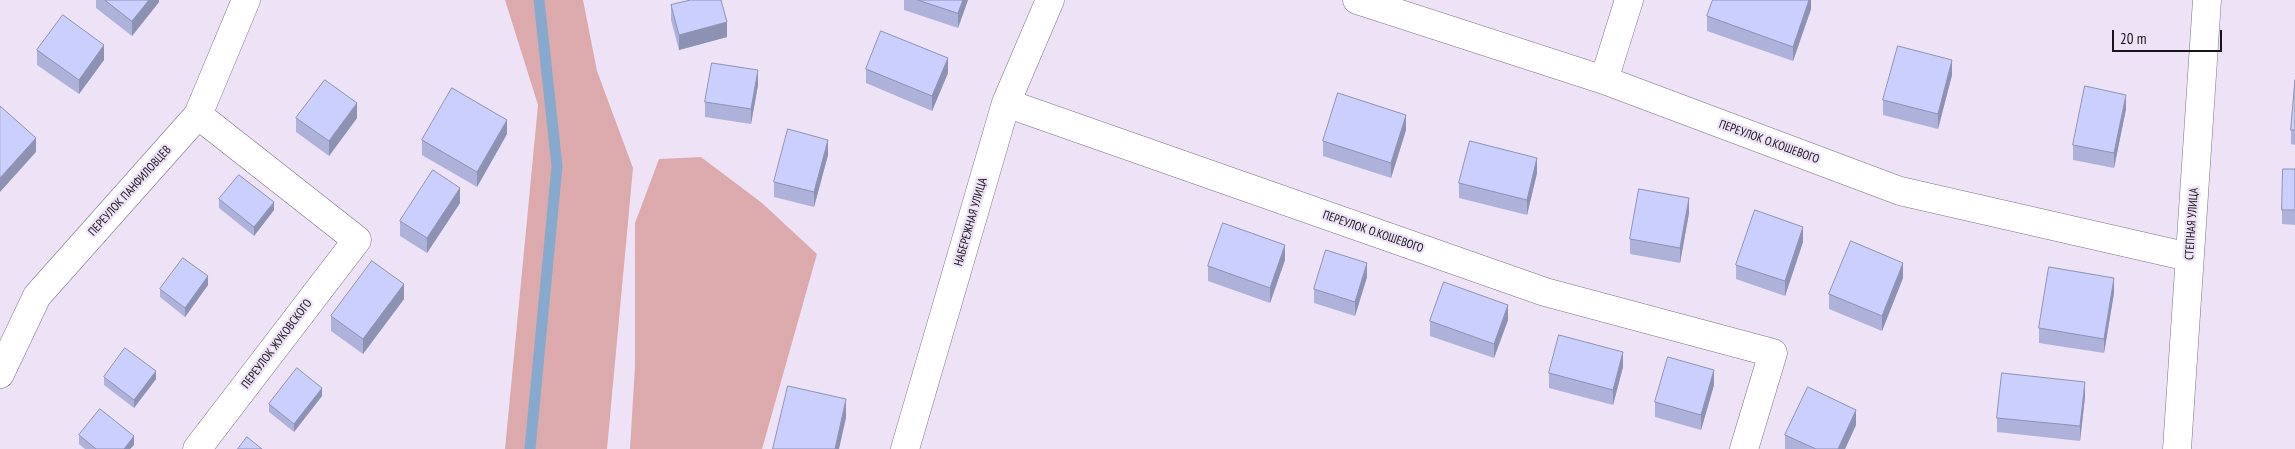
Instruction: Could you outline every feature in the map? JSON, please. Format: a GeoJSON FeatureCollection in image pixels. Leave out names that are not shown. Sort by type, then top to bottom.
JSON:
{"type":"FeatureCollection","features":[{"type":"Feature","properties":{"kind":"street","name":"ПЕРЕУЛОК ПАНФИЛОВЦЕВ"},"geometry":{"type":"LineString","coordinates":[[0,374],[37,296],[198,115],[246,0]]}},
{"type":"Feature","properties":{"kind":"street","name":"НАБЕРЕЖНАЯ УЛИЦА"},"geometry":{"type":"LineString","coordinates":[[905,449],[1006,103],[1050,0]]}},
{"type":"Feature","properties":{"kind":"street","name":"ПЕРЕУЛОК О.КОШЕВОГО"},"geometry":{"type":"LineString","coordinates":[[1357,0],[1604,80],[1900,191],[2190,258]]}},
{"type":"Feature","properties":{"kind":"street"},"geometry":{"type":"LineString","coordinates":[[1604,80],[1629,0]]}},
{"type":"Feature","properties":{"kind":"street","name":"СТЕПНАЯ УЛИЦА"},"geometry":{"type":"LineString","coordinates":[[2177,449],[2207,0]]}},
{"type":"Feature","properties":{"kind":"street","name":"ПЕРЕУЛОК О.КОШЕВОГО"},"geometry":{"type":"LineString","coordinates":[[1006,103],[1545,292],[1773,353],[1744,449]]}},
{"type":"Feature","properties":{"kind":"street","name":"ПЕРЕУЛОК ЖУКОВСКОГО"},"geometry":{"type":"LineString","coordinates":[[197,449],[357,240],[198,115]]}},
{"type":"Feature","properties":{"kind":"shaded area"},"geometry":{"type":"Polygon","coordinates":[[[505,0],[583,0],[597,71],[633,168],[607,449],[505,449],[538,105],[505,0]]]}},
{"type":"Feature","properties":{"kind":"shaded area"},"geometry":{"type":"Polygon","coordinates":[[[701,157],[762,203],[817,254],[762,449],[630,449],[635,366],[635,223],[659,159],[701,157]]]}},
{"type":"Feature","properties":{"kind":"building"},"geometry":{"type":"Polygon","coordinates":[[[105,0],[149,0],[132,21],[105,0]]]}},
{"type":"Feature","properties":{"kind":"building"},"geometry":{"type":"Polygon","coordinates":[[[691,0],[721,0],[727,22],[679,35],[671,5],[691,0]]]}},
{"type":"Feature","properties":{"kind":"building"},"geometry":{"type":"Polygon","coordinates":[[[918,0],[963,0],[958,13],[918,0]]]}},
{"type":"Feature","properties":{"kind":"building"},"geometry":{"type":"Polygon","coordinates":[[[1713,0],[1809,0],[1793,47],[1707,16],[1713,0]]]}},
{"type":"Feature","properties":{"kind":"building"},"geometry":{"type":"Polygon","coordinates":[[[63,15],[104,45],[79,80],[37,50],[63,15]]]}},
{"type":"Feature","properties":{"kind":"building"},"geometry":{"type":"Polygon","coordinates":[[[881,31],[948,58],[932,96],[866,69],[881,31]]]}},
{"type":"Feature","properties":{"kind":"building"},"geometry":{"type":"Polygon","coordinates":[[[1898,46],[1952,60],[1938,114],[1883,100],[1898,46]]]}},
{"type":"Feature","properties":{"kind":"building"},"geometry":{"type":"Polygon","coordinates":[[[712,63],[758,70],[751,109],[705,102],[712,63]]]}},
{"type":"Feature","properties":{"kind":"building"},"geometry":{"type":"Polygon","coordinates":[[[325,80],[357,103],[329,141],[296,118],[325,80]]]}},
{"type":"Feature","properties":{"kind":"building"},"geometry":{"type":"Polygon","coordinates":[[[2295,80],[2295,130],[2291,130],[2295,80]]]}},
{"type":"Feature","properties":{"kind":"building"},"geometry":{"type":"Polygon","coordinates":[[[2085,86],[2126,95],[2114,153],[2073,145],[2085,86]]]}},
{"type":"Feature","properties":{"kind":"building"},"geometry":{"type":"Polygon","coordinates":[[[452,88],[507,120],[477,172],[422,140],[452,88]]]}},
{"type":"Feature","properties":{"kind":"building"},"geometry":{"type":"Polygon","coordinates":[[[1338,93],[1406,115],[1391,163],[1323,141],[1338,93]]]}},
{"type":"Feature","properties":{"kind":"building"},"geometry":{"type":"Polygon","coordinates":[[[0,106],[36,138],[0,178],[0,106]]]}},
{"type":"Feature","properties":{"kind":"building"},"geometry":{"type":"Polygon","coordinates":[[[788,129],[828,140],[814,192],[774,182],[788,129]]]}},
{"type":"Feature","properties":{"kind":"building"},"geometry":{"type":"Polygon","coordinates":[[[1470,141],[1537,158],[1527,200],[1459,183],[1470,141]]]}},
{"type":"Feature","properties":{"kind":"building"},"geometry":{"type":"Polygon","coordinates":[[[2283,169],[2295,169],[2295,210],[2282,210],[2283,169]]]}},
{"type":"Feature","properties":{"kind":"building"},"geometry":{"type":"Polygon","coordinates":[[[433,170],[460,188],[427,238],[400,221],[433,170]]]}},
{"type":"Feature","properties":{"kind":"building"},"geometry":{"type":"Polygon","coordinates":[[[239,175],[274,202],[254,227],[219,199],[239,175]]]}},
{"type":"Feature","properties":{"kind":"building"},"geometry":{"type":"Polygon","coordinates":[[[1639,189],[1689,198],[1680,248],[1630,239],[1639,189]]]}},
{"type":"Feature","properties":{"kind":"building"},"geometry":{"type":"Polygon","coordinates":[[[1755,210],[1803,227],[1785,281],[1736,265],[1755,210]]]}},
{"type":"Feature","properties":{"kind":"building"},"geometry":{"type":"Polygon","coordinates":[[[1223,223],[1285,245],[1270,288],[1208,266],[1223,223]]]}},
{"type":"Feature","properties":{"kind":"building"},"geometry":{"type":"Polygon","coordinates":[[[1851,241],[1903,263],[1882,316],[1829,294],[1851,241]]]}},
{"type":"Feature","properties":{"kind":"building"},"geometry":{"type":"Polygon","coordinates":[[[1326,250],[1367,263],[1355,302],[1314,289],[1326,250]]]}},
{"type":"Feature","properties":{"kind":"building"},"geometry":{"type":"Polygon","coordinates":[[[183,258],[208,276],[185,308],[160,289],[183,258]]]}},
{"type":"Feature","properties":{"kind":"building"},"geometry":{"type":"Polygon","coordinates":[[[372,261],[404,284],[363,339],[331,316],[372,261]]]}},
{"type":"Feature","properties":{"kind":"building"},"geometry":{"type":"Polygon","coordinates":[[[2049,267],[2114,278],[2104,339],[2039,328],[2049,267]]]}},
{"type":"Feature","properties":{"kind":"building"},"geometry":{"type":"Polygon","coordinates":[[[1444,282],[1508,305],[1494,344],[1430,321],[1444,282]]]}},
{"type":"Feature","properties":{"kind":"building"},"geometry":{"type":"Polygon","coordinates":[[[1559,335],[1623,352],[1613,390],[1549,373],[1559,335]]]}},
{"type":"Feature","properties":{"kind":"building"},"geometry":{"type":"Polygon","coordinates":[[[125,348],[156,371],[134,400],[104,377],[125,348]]]}},
{"type":"Feature","properties":{"kind":"building"},"geometry":{"type":"Polygon","coordinates":[[[1668,357],[1714,370],[1701,415],[1655,402],[1668,357]]]}},
{"type":"Feature","properties":{"kind":"building"},"geometry":{"type":"Polygon","coordinates":[[[297,368],[322,388],[294,424],[269,404],[297,368]]]}},
{"type":"Feature","properties":{"kind":"building"},"geometry":{"type":"Polygon","coordinates":[[[2002,373],[2085,382],[2080,426],[1997,418],[2002,373]]]}},
{"type":"Feature","properties":{"kind":"building"},"geometry":{"type":"Polygon","coordinates":[[[788,386],[846,399],[835,449],[773,449],[788,386]]]}},
{"type":"Feature","properties":{"kind":"building"},"geometry":{"type":"Polygon","coordinates":[[[1808,387],[1856,410],[1838,449],[1816,449],[1785,435],[1808,387]]]}},
{"type":"Feature","properties":{"kind":"building"},"geometry":{"type":"Polygon","coordinates":[[[100,409],[134,436],[124,449],[96,449],[79,435],[100,409]]]}},
{"type":"Feature","properties":{"kind":"building"},"geometry":{"type":"Polygon","coordinates":[[[247,437],[262,449],[238,449],[247,437]]]}},
{"type":"Feature","properties":{"kind":"waterway"},"geometry":{"type":"LineString","coordinates":[[530,449],[557,166],[539,0]]}}]}
